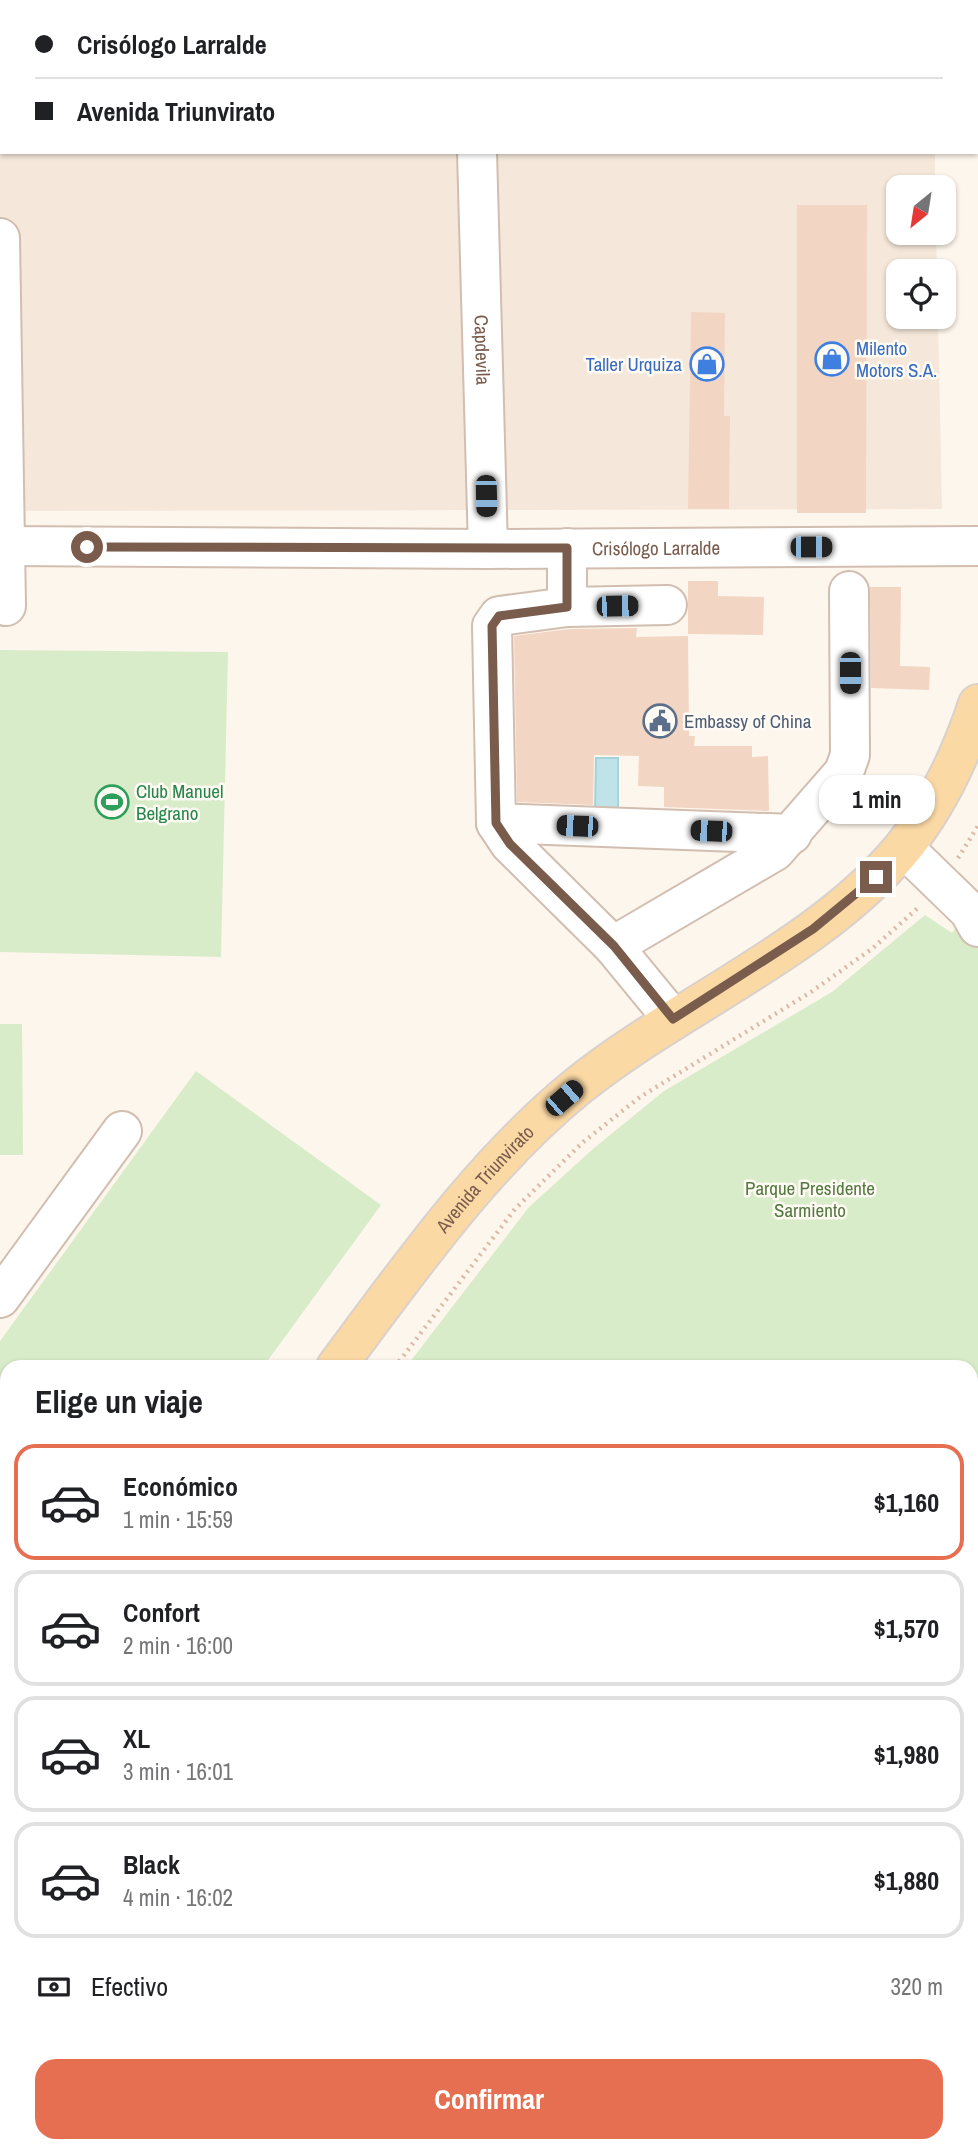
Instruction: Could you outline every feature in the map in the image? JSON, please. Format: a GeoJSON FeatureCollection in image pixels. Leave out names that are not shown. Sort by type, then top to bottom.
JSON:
{"type":"FeatureCollection","features":[{"type":"Feature","properties":{"kind":"main road","name":"Avenida Triunvirato"},"geometry":{"type":"LineString","coordinates":[[341,1360],[424,1249],[489,1171],[535,1123],[579,1085],[673,1019],[846,905],[904,848],[951,772],[978,704]]}},
{"type":"Feature","properties":{"kind":"street","name":"Capdevila"},"geometry":{"type":"LineString","coordinates":[[477,154],[488,549]]}},
{"type":"Feature","properties":{"kind":"street"},"geometry":{"type":"LineString","coordinates":[[0,238],[6,606]]}},
{"type":"Feature","properties":{"kind":"street","name":"Crisólogo Larralde"},"geometry":{"type":"LineString","coordinates":[[4,546],[488,549],[978,545]]}},
{"type":"Feature","properties":{"kind":"street"},"geometry":{"type":"LineString","coordinates":[[567,548],[567,607]]}},
{"type":"Feature","properties":{"kind":"street"},"geometry":{"type":"LineString","coordinates":[[614,946],[753,866],[792,834],[836,783],[850,755],[849,591]]}},
{"type":"Feature","properties":{"kind":"street"},"geometry":{"type":"LineString","coordinates":[[667,605],[567,607],[499,616],[492,626],[496,823],[510,844],[614,946],[673,1019]]}},
{"type":"Feature","properties":{"kind":"street"},"geometry":{"type":"LineString","coordinates":[[496,823],[792,834]]}},
{"type":"Feature","properties":{"kind":"street"},"geometry":{"type":"LineString","coordinates":[[904,848],[969,911],[978,927]]}},
{"type":"Feature","properties":{"kind":"street"},"geometry":{"type":"LineString","coordinates":[[0,1298],[122,1131]]}},
{"type":"Feature","properties":{"kind":"path"},"geometry":{"type":"LineString","coordinates":[[400,1360],[515,1209],[582,1143],[640,1097],[811,992],[873,948],[922,904],[978,826]]}},
{"type":"Feature","properties":{"kind":"shaded area"},"geometry":{"type":"Polygon","coordinates":[[[0,154],[935,154],[935,175],[886,175],[886,245],[936,245],[937,259],[886,259],[886,329],[938,329],[942,509],[0,511],[0,154]]]}},
{"type":"Feature","properties":{"kind":"green space","name":"Club Manuel Belgrano"},"geometry":{"type":"Polygon","coordinates":[[[0,650],[228,652],[221,957],[0,952],[0,650]]]}},
{"type":"Feature","properties":{"kind":"green space","name":"Parque Presidente Sarmiento"},"geometry":{"type":"Polygon","coordinates":[[[978,900],[978,1360],[411,1360],[529,1207],[594,1148],[664,1091],[832,992],[925,915],[952,933],[978,900]]]}},
{"type":"Feature","properties":{"kind":"green space"},"geometry":{"type":"Polygon","coordinates":[[[0,1024],[22,1024],[23,1155],[0,1155],[0,1024]]]}},
{"type":"Feature","properties":{"kind":"green space"},"geometry":{"type":"Polygon","coordinates":[[[196,1071],[381,1205],[268,1360],[0,1360],[0,1341],[196,1071]]]}},
{"type":"Feature","properties":{"kind":"water"},"geometry":{"type":"Polygon","coordinates":[[[596,758],[618,758],[618,813],[595,812],[596,758]]]}},
{"type":"Feature","properties":{"kind":"building","name":"Milento Motors S.A."},"geometry":{"type":"Polygon","coordinates":[[[797,205],[867,205],[866,513],[797,513],[797,205]]]}},
{"type":"Feature","properties":{"kind":"building","name":"Taller Urquiza"},"geometry":{"type":"Polygon","coordinates":[[[691,312],[725,313],[724,416],[730,416],[729,509],[688,509],[691,312]]]}},
{"type":"Feature","properties":{"kind":"building"},"geometry":{"type":"Polygon","coordinates":[[[688,581],[718,581],[718,596],[764,597],[763,635],[688,634],[688,581]]]}},
{"type":"Feature","properties":{"kind":"building"},"geometry":{"type":"Polygon","coordinates":[[[870,587],[901,587],[900,666],[930,667],[929,690],[871,688],[870,587]]]}},
{"type":"Feature","properties":{"kind":"building"},"geometry":{"type":"Polygon","coordinates":[[[637,628],[636,637],[688,636],[689,736],[695,736],[694,746],[752,746],[752,757],[768,756],[769,811],[664,807],[664,787],[638,786],[639,756],[594,755],[593,805],[517,802],[514,636],[569,629],[637,628]]]}},
{"type":"Feature","properties":{"kind":"place","name":"Milento Motors S.A."},"geometry":{"type":"Point","coordinates":[832,359]}},
{"type":"Feature","properties":{"kind":"place","name":"Taller Urquiza"},"geometry":{"type":"Point","coordinates":[707,364]}},
{"type":"Feature","properties":{"kind":"place","name":"Embassy of China"},"geometry":{"type":"Point","coordinates":[660,721]}},
{"type":"Feature","properties":{"kind":"place","name":"Club Manuel Belgrano"},"geometry":{"type":"Point","coordinates":[112,802]}},
{"type":"Feature","properties":{"kind":"route"},"geometry":{"type":"LineString","coordinates":[[87,547],[567,548],[567,607],[499,616],[492,626],[493,802],[496,823],[510,844],[614,946],[673,1019],[813,929],[846,905],[876,877]]}}]}
